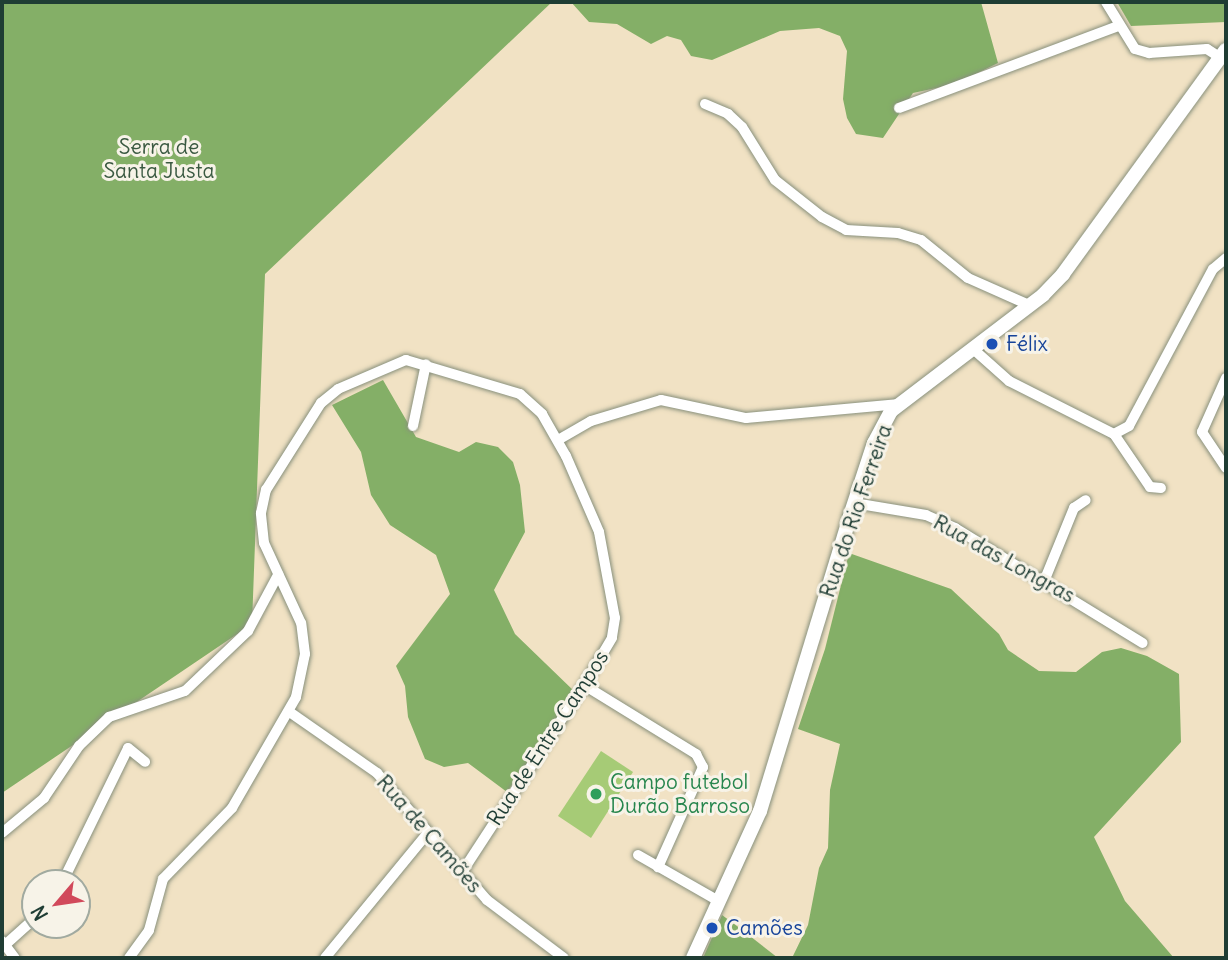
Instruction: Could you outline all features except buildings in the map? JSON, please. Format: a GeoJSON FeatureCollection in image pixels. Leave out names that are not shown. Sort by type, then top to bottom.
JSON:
{"type":"FeatureCollection","features":[{"type":"Feature","properties":{"kind":"street"},"geometry":{"type":"LineString","coordinates":[[1106,2],[1118,26],[1135,49],[1149,53],[1207,49],[1223,54]]}},
{"type":"Feature","properties":{"kind":"street"},"geometry":{"type":"LineString","coordinates":[[899,108],[1118,26]]}},
{"type":"Feature","properties":{"kind":"street","name":"Rua do Rio Ferreira"},"geometry":{"type":"LineString","coordinates":[[693,958],[717,900],[760,811],[874,443],[899,404],[1030,305],[1063,274],[1223,54]]}},
{"type":"Feature","properties":{"kind":"street"},"geometry":{"type":"LineString","coordinates":[[705,104],[728,114],[742,127],[775,180],[822,217],[846,230],[898,233],[921,240],[968,278],[1030,305]]}},
{"type":"Feature","properties":{"kind":"street"},"geometry":{"type":"LineString","coordinates":[[1114,434],[1129,426],[1213,269],[1226,258]]}},
{"type":"Feature","properties":{"kind":"street"},"geometry":{"type":"LineString","coordinates":[[972,348],[1009,381],[1114,434],[1150,487],[1161,488]]}},
{"type":"Feature","properties":{"kind":"street","name":"Rua de Entre Campos"},"geometry":{"type":"LineString","coordinates":[[129,958],[149,930],[163,879],[232,808],[291,713],[305,654],[300,623],[264,543],[261,513],[266,490],[321,403],[338,389],[406,360],[520,394],[542,414],[558,440],[599,532],[615,618],[612,638],[584,685],[462,872]]}},
{"type":"Feature","properties":{"kind":"street"},"geometry":{"type":"LineString","coordinates":[[413,426],[426,364]]}},
{"type":"Feature","properties":{"kind":"street"},"geometry":{"type":"LineString","coordinates":[[1226,378],[1202,432],[1226,468]]}},
{"type":"Feature","properties":{"kind":"street"},"geometry":{"type":"LineString","coordinates":[[558,440],[591,421],[661,400],[746,418],[899,404]]}},
{"type":"Feature","properties":{"kind":"street"},"geometry":{"type":"LineString","coordinates":[[1045,579],[1074,508],[1086,500]]}},
{"type":"Feature","properties":{"kind":"street","name":"Rua das Longras"},"geometry":{"type":"LineString","coordinates":[[854,503],[926,515],[1045,579],[1143,643]]}},
{"type":"Feature","properties":{"kind":"street"},"geometry":{"type":"LineString","coordinates":[[2,833],[44,798],[79,746],[108,718],[185,691],[248,631],[278,575]]}},
{"type":"Feature","properties":{"kind":"street"},"geometry":{"type":"LineString","coordinates":[[584,685],[696,754],[703,767],[658,867]]}},
{"type":"Feature","properties":{"kind":"street","name":"Rua de Camões"},"geometry":{"type":"LineString","coordinates":[[291,713],[377,773],[427,834],[487,900],[564,958]]}},
{"type":"Feature","properties":{"kind":"street"},"geometry":{"type":"LineString","coordinates":[[69,869],[128,748],[145,762]]}},
{"type":"Feature","properties":{"kind":"street"},"geometry":{"type":"LineString","coordinates":[[325,958],[427,834]]}},
{"type":"Feature","properties":{"kind":"street"},"geometry":{"type":"LineString","coordinates":[[638,855],[717,900]]}},
{"type":"Feature","properties":{"kind":"street"},"geometry":{"type":"LineString","coordinates":[[15,958],[3,943],[21,929]]}},
{"type":"Feature","properties":{"kind":"green space","name":"Serra de Santa Justa"},"geometry":{"type":"Polygon","coordinates":[[[2,2],[552,2],[265,274],[252,624],[2,793],[2,2]]]}},
{"type":"Feature","properties":{"kind":"green space"},"geometry":{"type":"Polygon","coordinates":[[[571,2],[981,2],[998,63],[955,84],[913,93],[883,138],[856,134],[847,118],[843,99],[847,51],[840,36],[819,28],[780,31],[712,60],[691,56],[681,40],[667,36],[651,44],[617,24],[589,22],[571,2]]]}},
{"type":"Feature","properties":{"kind":"green space"},"geometry":{"type":"Polygon","coordinates":[[[1117,2],[1226,2],[1226,22],[1131,26],[1117,2]]]}},
{"type":"Feature","properties":{"kind":"green space"},"geometry":{"type":"Polygon","coordinates":[[[383,380],[416,437],[459,452],[476,442],[498,447],[513,462],[520,485],[525,532],[494,590],[515,634],[575,692],[507,792],[468,763],[444,767],[425,759],[408,717],[405,686],[396,666],[450,594],[436,555],[390,525],[371,495],[361,452],[332,405],[383,380]]]}},
{"type":"Feature","properties":{"kind":"green space"},"geometry":{"type":"Polygon","coordinates":[[[849,553],[951,589],[999,634],[1008,650],[1039,671],[1076,672],[1102,652],[1121,648],[1147,656],[1179,674],[1181,742],[1094,837],[1125,901],[1174,958],[792,958],[808,925],[819,868],[828,848],[830,790],[840,744],[798,729],[825,649],[849,553]]]}},
{"type":"Feature","properties":{"kind":"green space","name":"Campo futebol Durão Barroso"},"geometry":{"type":"Polygon","coordinates":[[[601,751],[633,772],[591,838],[558,816],[601,751]]]}},
{"type":"Feature","properties":{"kind":"green space"},"geometry":{"type":"Polygon","coordinates":[[[722,915],[741,929],[778,958],[703,958],[722,915]]]}},
{"type":"Feature","properties":{"kind":"place","name":"Félix"},"geometry":{"type":"Point","coordinates":[992,344]}},
{"type":"Feature","properties":{"kind":"place","name":"Campo futebol Durão Barroso"},"geometry":{"type":"Point","coordinates":[596,794]}},
{"type":"Feature","properties":{"kind":"place","name":"Camões"},"geometry":{"type":"Point","coordinates":[712,928]}}]}
